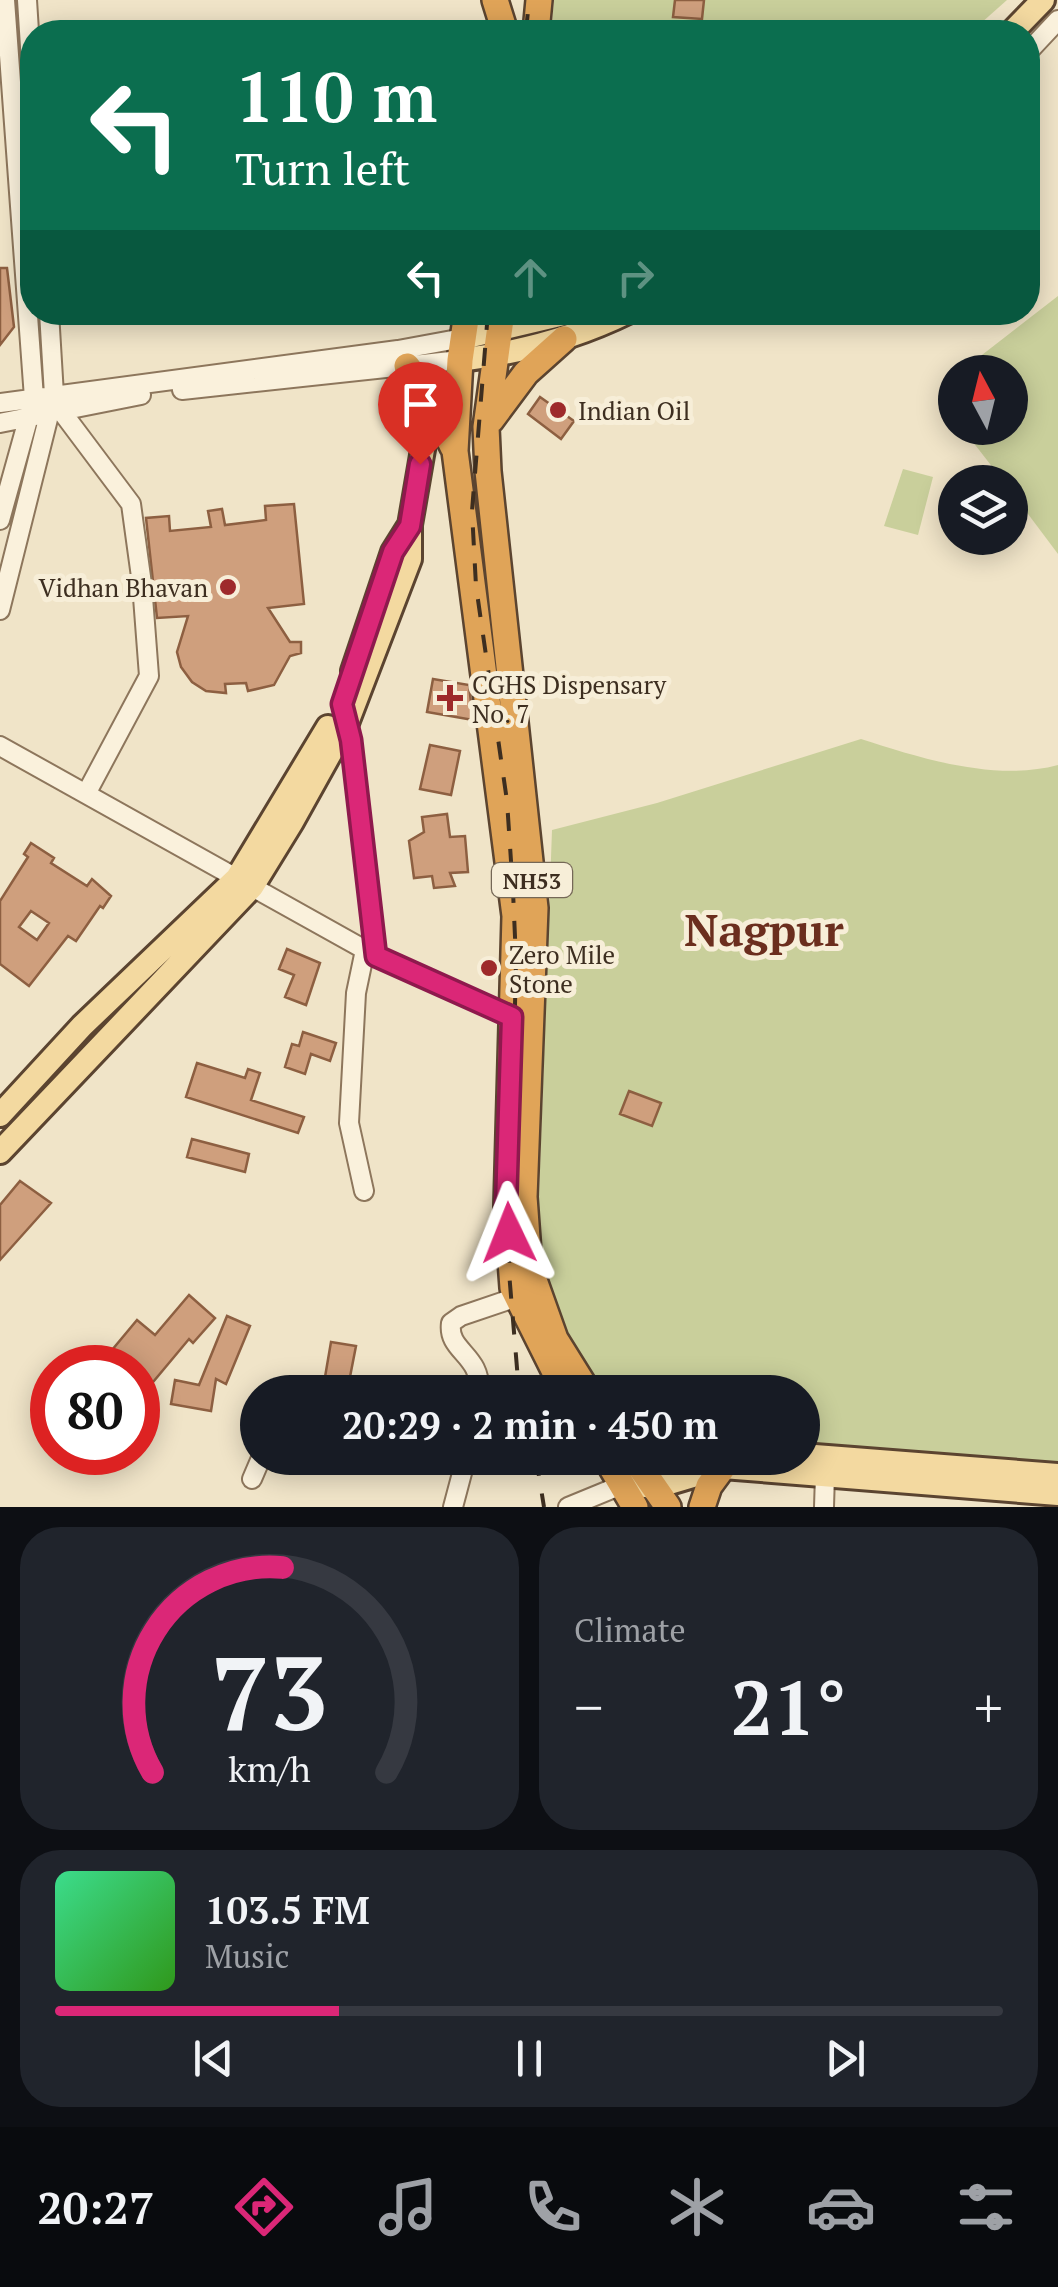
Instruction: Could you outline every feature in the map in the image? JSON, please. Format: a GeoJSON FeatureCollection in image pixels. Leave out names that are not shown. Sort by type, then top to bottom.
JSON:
{"type":"FeatureCollection","features":[{"type":"Feature","properties":{"kind":"highway"},"geometry":{"type":"LineString","coordinates":[[461,349],[465,325]]}},
{"type":"Feature","properties":{"kind":"highway","name":"NH53"},"geometry":{"type":"LineString","coordinates":[[499,333],[486,427],[488,471],[535,908],[524,1197],[529,1266],[554,1339],[577,1375]]}},
{"type":"Feature","properties":{"kind":"highway"},"geometry":{"type":"LineString","coordinates":[[486,427],[526,373],[564,339]]}},
{"type":"Feature","properties":{"kind":"highway","name":"NH53"},"geometry":{"type":"LineString","coordinates":[[461,349],[455,451],[515,916],[506,1206],[513,1288],[557,1375]]}},
{"type":"Feature","properties":{"kind":"highway"},"geometry":{"type":"LineString","coordinates":[[408,366],[455,451]]}},
{"type":"Feature","properties":{"kind":"highway"},"geometry":{"type":"LineString","coordinates":[[702,1507],[708,1486],[717,1475]]}},
{"type":"Feature","properties":{"kind":"main road"},"geometry":{"type":"LineString","coordinates":[[1024,20],[1043,0]]}},
{"type":"Feature","properties":{"kind":"main road"},"geometry":{"type":"LineString","coordinates":[[1040,23],[1058,4]]}},
{"type":"Feature","properties":{"kind":"main road"},"geometry":{"type":"LineString","coordinates":[[461,349],[527,325]]}},
{"type":"Feature","properties":{"kind":"main road"},"geometry":{"type":"LineString","coordinates":[[499,333],[564,339],[597,325]]}},
{"type":"Feature","properties":{"kind":"main road"},"geometry":{"type":"LineString","coordinates":[[0,1152],[244,883],[344,714],[393,552],[410,526],[431,403]]}},
{"type":"Feature","properties":{"kind":"main road"},"geometry":{"type":"LineString","coordinates":[[0,1115],[72,1037],[244,883]]}},
{"type":"Feature","properties":{"kind":"main road"},"geometry":{"type":"LineString","coordinates":[[72,1037],[88,1058]]}},
{"type":"Feature","properties":{"kind":"main road"},"geometry":{"type":"LineString","coordinates":[[820,1466],[1058,1475]]}},
{"type":"Feature","properties":{"kind":"main road"},"geometry":{"type":"LineString","coordinates":[[820,1466],[1058,1494]]}},
{"type":"Feature","properties":{"kind":"main road"},"geometry":{"type":"LineString","coordinates":[[643,1485],[687,1475]]}},
{"type":"Feature","properties":{"kind":"street"},"geometry":{"type":"LineString","coordinates":[[5,0],[20,206]]}},
{"type":"Feature","properties":{"kind":"street"},"geometry":{"type":"LineString","coordinates":[[1040,39],[1058,20]]}},
{"type":"Feature","properties":{"kind":"street"},"geometry":{"type":"LineString","coordinates":[[29,325],[34,398],[131,504],[142,584],[149,676],[86,794]]}},
{"type":"Feature","properties":{"kind":"street"},"geometry":{"type":"LineString","coordinates":[[0,610],[48,410],[49,325]]}},
{"type":"Feature","properties":{"kind":"street"},"geometry":{"type":"LineString","coordinates":[[48,410],[138,395],[408,366],[461,349]]}},
{"type":"Feature","properties":{"kind":"street"},"geometry":{"type":"LineString","coordinates":[[0,423],[48,410],[398,350],[461,349]]}},
{"type":"Feature","properties":{"kind":"street"},"geometry":{"type":"LineString","coordinates":[[0,404],[34,398]]}},
{"type":"Feature","properties":{"kind":"street"},"geometry":{"type":"LineString","coordinates":[[0,520],[48,410]]}},
{"type":"Feature","properties":{"kind":"street"},"geometry":{"type":"LineString","coordinates":[[344,714],[370,953],[356,993],[348,1123],[364,1191]]}},
{"type":"Feature","properties":{"kind":"street"},"geometry":{"type":"LineString","coordinates":[[0,746],[370,953],[512,1017]]}},
{"type":"Feature","properties":{"kind":"street"},"geometry":{"type":"LineString","coordinates":[[477,1375],[475,1362],[454,1343],[451,1323],[518,1297]]}},
{"type":"Feature","properties":{"kind":"street"},"geometry":{"type":"LineString","coordinates":[[252,1479],[254,1475]]}},
{"type":"Feature","properties":{"kind":"street"},"geometry":{"type":"LineString","coordinates":[[453,1507],[461,1475]]}},
{"type":"Feature","properties":{"kind":"street"},"geometry":{"type":"LineString","coordinates":[[819,1475],[824,1507]]}},
{"type":"Feature","properties":{"kind":"street"},"geometry":{"type":"LineString","coordinates":[[568,1507],[643,1485]]}},
{"type":"Feature","properties":{"kind":"green space"},"geometry":{"type":"Polygon","coordinates":[[[554,0],[1007,0],[984,20],[552,20],[554,0]]]}},
{"type":"Feature","properties":{"kind":"green space"},"geometry":{"type":"Polygon","coordinates":[[[1058,296],[1058,554],[1028,514],[1028,465],[991,465],[975,445],[1028,445],[1028,355],[982,355],[1021,325],[1040,325],[1040,310],[1058,296]]]}},
{"type":"Feature","properties":{"kind":"green space"},"geometry":{"type":"Polygon","coordinates":[[[903,469],[933,477],[918,535],[884,526],[903,469]]]}},
{"type":"Feature","properties":{"kind":"green space"},"geometry":{"type":"Polygon","coordinates":[[[861,739],[958,766],[1009,771],[1058,765],[1058,1468],[820,1450],[820,1375],[581,1375],[541,1294],[537,1251],[552,830],[657,803],[861,739]]]}},
{"type":"Feature","properties":{"kind":"building"},"geometry":{"type":"Polygon","coordinates":[[[675,0],[704,0],[702,19],[673,17],[675,0]]]}},
{"type":"Feature","properties":{"kind":"building"},"geometry":{"type":"Polygon","coordinates":[[[0,268],[7,268],[14,327],[0,345],[0,268]]]}},
{"type":"Feature","properties":{"kind":"building"},"geometry":{"type":"Polygon","coordinates":[[[540,397],[574,421],[561,439],[528,414],[540,397]]]}},
{"type":"Feature","properties":{"kind":"building","name":"Vidhan Bhavan"},"geometry":{"type":"Polygon","coordinates":[[[294,504],[304,604],[268,608],[290,642],[301,642],[301,653],[290,656],[274,685],[248,691],[246,683],[225,684],[226,693],[206,691],[192,682],[181,667],[177,652],[188,616],[157,618],[146,518],[169,516],[170,531],[211,527],[208,511],[222,509],[225,525],[266,520],[265,506],[294,504]]]}},
{"type":"Feature","properties":{"kind":"building"},"geometry":{"type":"Polygon","coordinates":[[[433,679],[469,685],[473,720],[427,712],[433,679]]]}},
{"type":"Feature","properties":{"kind":"building"},"geometry":{"type":"Polygon","coordinates":[[[430,745],[460,751],[451,795],[420,789],[430,745]]]}},
{"type":"Feature","properties":{"kind":"building"},"geometry":{"type":"Polygon","coordinates":[[[447,814],[450,837],[465,836],[468,872],[450,873],[455,886],[434,888],[432,876],[414,878],[409,841],[424,832],[422,817],[447,814]]]}},
{"type":"Feature","properties":{"kind":"building"},"geometry":{"type":"Polygon","coordinates":[[[31,843],[54,858],[51,863],[87,886],[92,879],[111,896],[76,941],[68,936],[29,986],[0,964],[0,901],[28,857],[24,854],[31,843]],[[31,911],[19,927],[37,940],[49,923],[31,911]]]}},
{"type":"Feature","properties":{"kind":"building"},"geometry":{"type":"Polygon","coordinates":[[[287,949],[320,963],[306,1005],[285,997],[294,975],[279,969],[287,949]]]}},
{"type":"Feature","properties":{"kind":"building"},"geometry":{"type":"Polygon","coordinates":[[[303,1032],[336,1043],[330,1061],[311,1054],[305,1074],[285,1067],[292,1044],[299,1046],[303,1032]]]}},
{"type":"Feature","properties":{"kind":"building"},"geometry":{"type":"Polygon","coordinates":[[[197,1063],[245,1078],[248,1069],[260,1073],[251,1100],[304,1117],[298,1133],[186,1097],[197,1063]]]}},
{"type":"Feature","properties":{"kind":"building"},"geometry":{"type":"Polygon","coordinates":[[[629,1091],[661,1103],[652,1126],[620,1114],[629,1091]]]}},
{"type":"Feature","properties":{"kind":"building"},"geometry":{"type":"Polygon","coordinates":[[[192,1139],[249,1154],[245,1172],[187,1157],[192,1139]]]}},
{"type":"Feature","properties":{"kind":"building"},"geometry":{"type":"Polygon","coordinates":[[[20,1181],[51,1203],[0,1260],[0,1205],[20,1181]]]}},
{"type":"Feature","properties":{"kind":"building"},"geometry":{"type":"Polygon","coordinates":[[[189,1295],[215,1318],[193,1343],[189,1339],[160,1374],[160,1345],[116,1345],[137,1320],[155,1335],[189,1295]]]}},
{"type":"Feature","properties":{"kind":"building"},"geometry":{"type":"Polygon","coordinates":[[[227,1316],[250,1326],[226,1384],[216,1379],[211,1411],[171,1404],[175,1380],[199,1385],[227,1316]]]}},
{"type":"Feature","properties":{"kind":"building"},"geometry":{"type":"Polygon","coordinates":[[[331,1342],[356,1346],[350,1375],[325,1375],[331,1342]]]}},
{"type":"Feature","properties":{"kind":"railway"},"geometry":{"type":"LineString","coordinates":[[527,20],[529,0]]}},
{"type":"Feature","properties":{"kind":"railway"},"geometry":{"type":"LineString","coordinates":[[487,325],[472,511],[476,586],[507,801],[513,891],[516,960],[509,1272],[518,1375]]}},
{"type":"Feature","properties":{"kind":"railway"},"geometry":{"type":"LineString","coordinates":[[539,1475],[544,1507]]}},
{"type":"Feature","properties":{"kind":"place","name":"Indian Oil"},"geometry":{"type":"Point","coordinates":[558,410]}},
{"type":"Feature","properties":{"kind":"place","name":"Vidhan Bhavan"},"geometry":{"type":"Point","coordinates":[228,587]}},
{"type":"Feature","properties":{"kind":"place","name":"CGHS Dispensary No. 7"},"geometry":{"type":"Point","coordinates":[450,698]}},
{"type":"Feature","properties":{"kind":"place","name":"Zero Mile Stone"},"geometry":{"type":"Point","coordinates":[489,968]}},
{"type":"Feature","properties":{"kind":"district","name":"Nagpur"},"geometry":{"type":"Point","coordinates":[764,929]}},
{"type":"Feature","properties":{"kind":"route"},"geometry":{"type":"LineString","coordinates":[[420,464],[410,526],[393,552],[342,704],[351,740],[376,956],[512,1017],[506,1206],[509,1233]]}}]}
